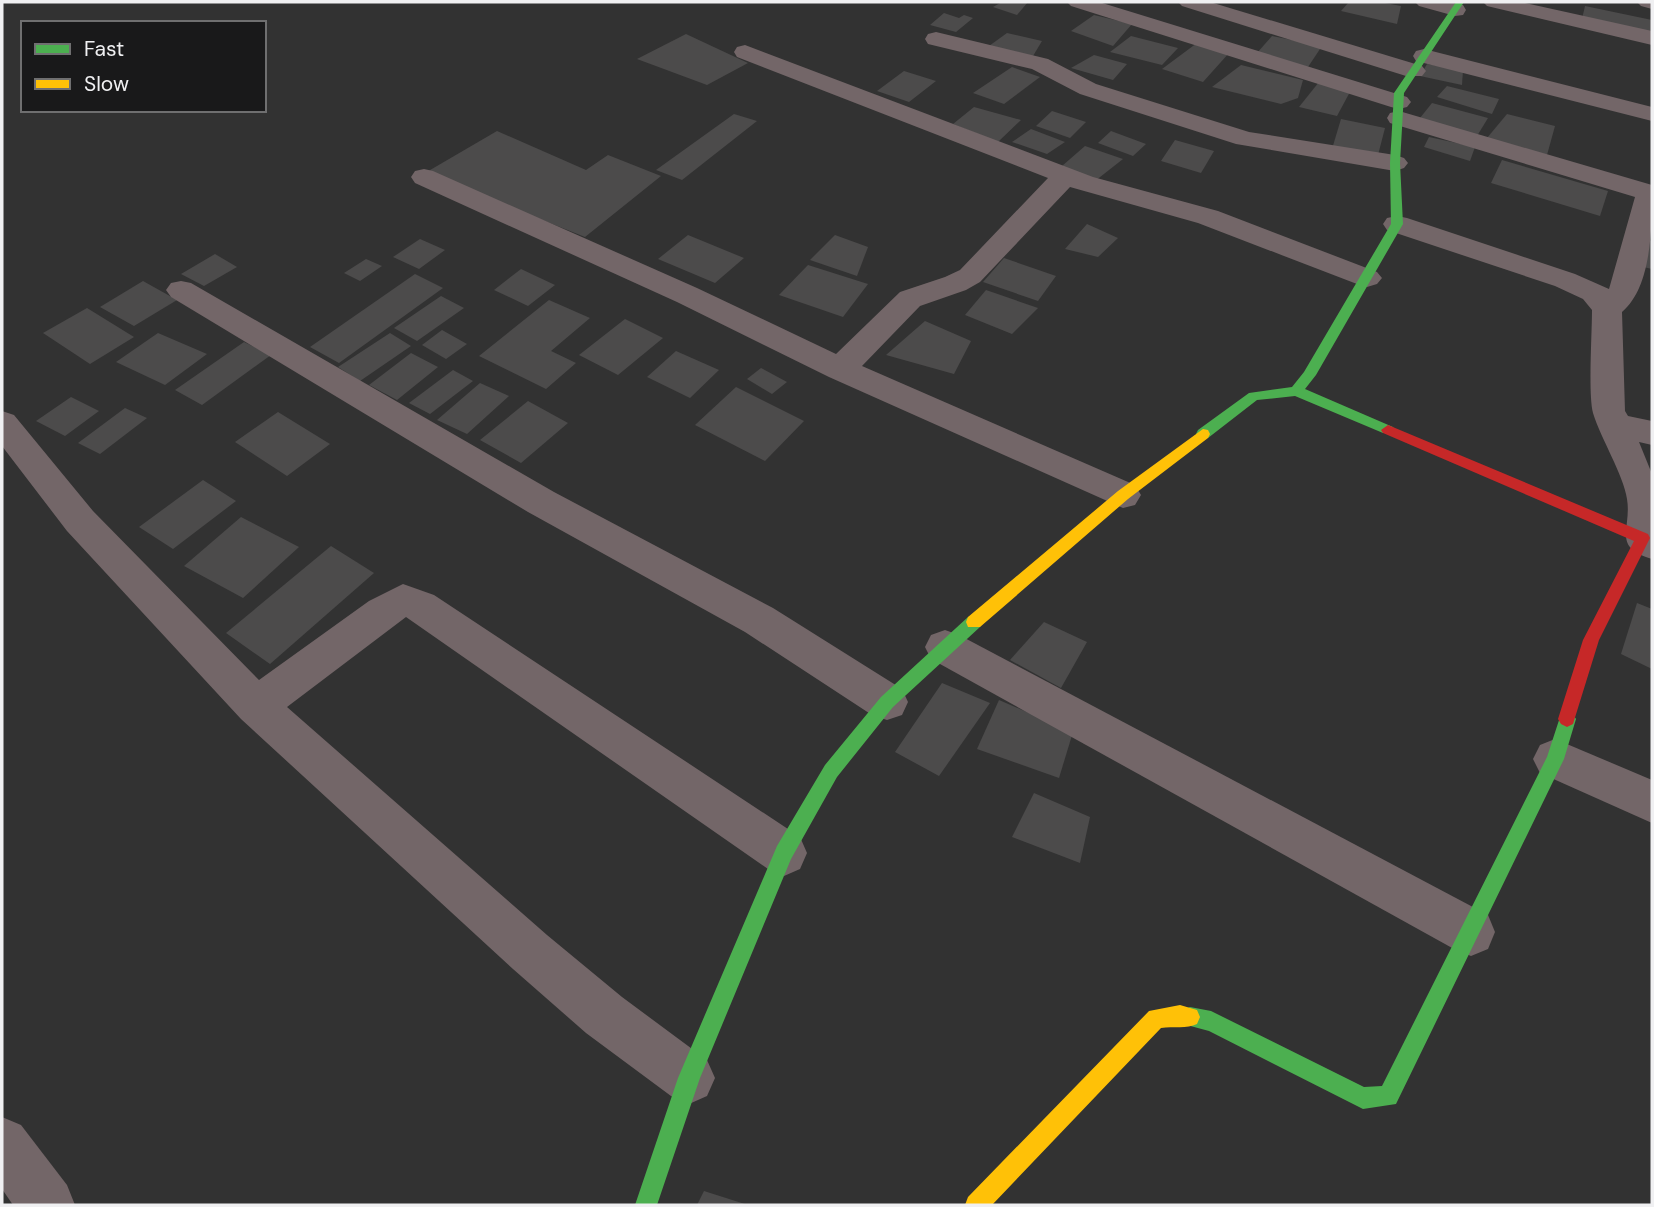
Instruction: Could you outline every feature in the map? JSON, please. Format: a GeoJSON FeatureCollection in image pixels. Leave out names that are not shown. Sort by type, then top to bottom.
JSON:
{"type":"FeatureCollection","features":[{"type":"Feature","properties":{"kind":"street"},"geometry":{"type":"LineString","coordinates":[[1078,2],[1399,110],[1628,183],[1641,188],[1648,195],[1650,203],[1620,297],[1612,305],[1593,292],[1565,279],[1398,224]]}},
{"type":"Feature","properties":{"kind":"street"},"geometry":{"type":"LineString","coordinates":[[1189,2],[1419,63],[1652,114]]}},
{"type":"Feature","properties":{"kind":"street"},"geometry":{"type":"LineString","coordinates":[[1296,390],[1309,375],[1398,224],[1395,163],[1399,93],[1458,6],[1426,2]]}},
{"type":"Feature","properties":{"kind":"street"},"geometry":{"type":"LineString","coordinates":[[1494,2],[1652,38]]}},
{"type":"Feature","properties":{"kind":"street"},"geometry":{"type":"LineString","coordinates":[[936,39],[1040,64],[1088,89],[1245,139],[1395,163]]}},
{"type":"Feature","properties":{"kind":"street"},"geometry":{"type":"LineString","coordinates":[[745,52],[1065,176],[1208,217],[1367,278]]}},
{"type":"Feature","properties":{"kind":"street"},"geometry":{"type":"LineString","coordinates":[[840,369],[910,299],[917,294],[953,287],[970,276],[1065,176]]}},
{"type":"Feature","properties":{"kind":"street"},"geometry":{"type":"LineString","coordinates":[[424,177],[687,295],[840,369],[1124,495]]}},
{"type":"Feature","properties":{"kind":"street"},"geometry":{"type":"LineString","coordinates":[[181,290],[541,502],[759,620],[887,702]]}},
{"type":"Feature","properties":{"kind":"street"},"geometry":{"type":"LineString","coordinates":[[976,1205],[1156,1018],[1180,1015],[1211,1021],[1363,1098],[1388,1096],[1555,759],[1591,640],[1648,542],[1645,499],[1609,411],[1607,309],[1593,292]]}},
{"type":"Feature","properties":{"kind":"street"},"geometry":{"type":"LineString","coordinates":[[646,1205],[689,1078],[784,853],[831,771],[887,702],[945,647],[1124,495],[1254,396],[1296,390],[1648,542]]}},
{"type":"Feature","properties":{"kind":"street"},"geometry":{"type":"LineString","coordinates":[[2,423],[80,521],[256,706],[530,952],[604,1015],[689,1078]]}},
{"type":"Feature","properties":{"kind":"street"},"geometry":{"type":"LineString","coordinates":[[1614,425],[1652,433]]}},
{"type":"Feature","properties":{"kind":"street"},"geometry":{"type":"LineString","coordinates":[[256,706],[403,600],[420,606],[784,853]]}},
{"type":"Feature","properties":{"kind":"street"},"geometry":{"type":"LineString","coordinates":[[945,647],[1471,932]]}},
{"type":"Feature","properties":{"kind":"street"},"geometry":{"type":"LineString","coordinates":[[1555,759],[1652,802]]}},
{"type":"Feature","properties":{"kind":"street"},"geometry":{"type":"LineString","coordinates":[[2,1144],[47,1205]]}},
{"type":"Feature","properties":{"kind":"building"},"geometry":{"type":"Polygon","coordinates":[[[1002,2],[1028,2],[1017,15],[993,7],[1002,2]]]}},
{"type":"Feature","properties":{"kind":"building"},"geometry":{"type":"Polygon","coordinates":[[[1349,2],[1380,2],[1401,6],[1397,24],[1341,11],[1349,2]]]}},
{"type":"Feature","properties":{"kind":"building"},"geometry":{"type":"Polygon","coordinates":[[[1585,6],[1652,20],[1652,35],[1582,19],[1585,6]]]}},
{"type":"Feature","properties":{"kind":"building"},"geometry":{"type":"Polygon","coordinates":[[[944,13],[959,18],[964,15],[973,18],[956,32],[930,25],[944,13]]]}},
{"type":"Feature","properties":{"kind":"building"},"geometry":{"type":"Polygon","coordinates":[[[1094,15],[1132,24],[1113,46],[1071,31],[1094,15]]]}},
{"type":"Feature","properties":{"kind":"building"},"geometry":{"type":"Polygon","coordinates":[[[1007,33],[1042,41],[1033,56],[989,46],[1007,33]]]}},
{"type":"Feature","properties":{"kind":"building"},"geometry":{"type":"Polygon","coordinates":[[[686,34],[748,63],[707,85],[637,59],[686,34]]]}},
{"type":"Feature","properties":{"kind":"building"},"geometry":{"type":"Polygon","coordinates":[[[1131,36],[1178,48],[1162,65],[1110,52],[1131,36]]]}},
{"type":"Feature","properties":{"kind":"building"},"geometry":{"type":"Polygon","coordinates":[[[1272,36],[1322,46],[1308,67],[1257,53],[1272,36]]]}},
{"type":"Feature","properties":{"kind":"building"},"geometry":{"type":"Polygon","coordinates":[[[1197,43],[1229,53],[1203,82],[1162,69],[1197,43]]]}},
{"type":"Feature","properties":{"kind":"building"},"geometry":{"type":"Polygon","coordinates":[[[1094,55],[1127,64],[1113,80],[1071,68],[1094,55]]]}},
{"type":"Feature","properties":{"kind":"building"},"geometry":{"type":"Polygon","coordinates":[[[1427,64],[1463,70],[1462,85],[1420,76],[1427,64]]]}},
{"type":"Feature","properties":{"kind":"building"},"geometry":{"type":"Polygon","coordinates":[[[1241,65],[1303,80],[1298,98],[1281,104],[1212,87],[1241,65]]]}},
{"type":"Feature","properties":{"kind":"building"},"geometry":{"type":"Polygon","coordinates":[[[1012,67],[1040,77],[1004,104],[973,93],[1012,67]]]}},
{"type":"Feature","properties":{"kind":"building"},"geometry":{"type":"Polygon","coordinates":[[[904,71],[936,81],[909,102],[877,91],[904,71]]]}},
{"type":"Feature","properties":{"kind":"building"},"geometry":{"type":"Polygon","coordinates":[[[1319,82],[1351,90],[1337,116],[1299,107],[1319,82]]]}},
{"type":"Feature","properties":{"kind":"building"},"geometry":{"type":"Polygon","coordinates":[[[1447,86],[1499,99],[1492,114],[1437,97],[1447,86]]]}},
{"type":"Feature","properties":{"kind":"building"},"geometry":{"type":"Polygon","coordinates":[[[1432,103],[1488,118],[1477,136],[1420,118],[1432,103]]]}},
{"type":"Feature","properties":{"kind":"building"},"geometry":{"type":"Polygon","coordinates":[[[974,107],[1021,120],[998,142],[953,124],[974,107]]]}},
{"type":"Feature","properties":{"kind":"building"},"geometry":{"type":"Polygon","coordinates":[[[1052,111],[1086,122],[1070,138],[1036,126],[1052,111]]]}},
{"type":"Feature","properties":{"kind":"building"},"geometry":{"type":"Polygon","coordinates":[[[734,114],[757,121],[682,180],[656,170],[734,114]]]}},
{"type":"Feature","properties":{"kind":"building"},"geometry":{"type":"Polygon","coordinates":[[[1507,114],[1555,126],[1547,155],[1487,138],[1507,114]]]}},
{"type":"Feature","properties":{"kind":"building"},"geometry":{"type":"Polygon","coordinates":[[[1341,119],[1385,128],[1378,155],[1332,149],[1341,119]]]}},
{"type":"Feature","properties":{"kind":"building"},"geometry":{"type":"Polygon","coordinates":[[[1031,129],[1065,142],[1047,154],[1012,142],[1031,129]]]}},
{"type":"Feature","properties":{"kind":"building"},"geometry":{"type":"Polygon","coordinates":[[[497,131],[586,170],[608,155],[661,176],[585,237],[425,173],[497,131]]]}},
{"type":"Feature","properties":{"kind":"building"},"geometry":{"type":"Polygon","coordinates":[[[1111,131],[1146,144],[1133,156],[1098,143],[1111,131]]]}},
{"type":"Feature","properties":{"kind":"building"},"geometry":{"type":"Polygon","coordinates":[[[1429,137],[1475,147],[1470,161],[1424,147],[1429,137]]]}},
{"type":"Feature","properties":{"kind":"building"},"geometry":{"type":"Polygon","coordinates":[[[1175,140],[1214,151],[1201,173],[1161,161],[1175,140]]]}},
{"type":"Feature","properties":{"kind":"building"},"geometry":{"type":"Polygon","coordinates":[[[1085,146],[1123,159],[1095,181],[1062,166],[1085,146]]]}},
{"type":"Feature","properties":{"kind":"building"},"geometry":{"type":"Polygon","coordinates":[[[1502,160],[1608,191],[1600,216],[1491,183],[1502,160]]]}},
{"type":"Feature","properties":{"kind":"building"},"geometry":{"type":"Polygon","coordinates":[[[1087,224],[1118,238],[1098,257],[1065,249],[1087,224]]]}},
{"type":"Feature","properties":{"kind":"building"},"geometry":{"type":"Polygon","coordinates":[[[688,235],[744,258],[715,283],[658,259],[688,235]]]}},
{"type":"Feature","properties":{"kind":"building"},"geometry":{"type":"Polygon","coordinates":[[[835,235],[868,247],[857,276],[810,260],[835,235]]]}},
{"type":"Feature","properties":{"kind":"building"},"geometry":{"type":"Polygon","coordinates":[[[1638,237],[1652,241],[1652,269],[1639,266],[1638,237]]]}},
{"type":"Feature","properties":{"kind":"building"},"geometry":{"type":"Polygon","coordinates":[[[420,239],[445,250],[419,269],[393,257],[420,239]]]}},
{"type":"Feature","properties":{"kind":"building"},"geometry":{"type":"Polygon","coordinates":[[[215,254],[237,267],[204,286],[181,274],[215,254]]]}},
{"type":"Feature","properties":{"kind":"building"},"geometry":{"type":"Polygon","coordinates":[[[1004,258],[1056,276],[1038,301],[983,282],[1004,258]]]}},
{"type":"Feature","properties":{"kind":"building"},"geometry":{"type":"Polygon","coordinates":[[[366,259],[382,266],[360,281],[344,273],[366,259]]]}},
{"type":"Feature","properties":{"kind":"building"},"geometry":{"type":"Polygon","coordinates":[[[808,265],[868,284],[843,317],[779,295],[808,265]]]}},
{"type":"Feature","properties":{"kind":"building"},"geometry":{"type":"Polygon","coordinates":[[[521,269],[555,285],[528,306],[494,290],[521,269]]]}},
{"type":"Feature","properties":{"kind":"building"},"geometry":{"type":"Polygon","coordinates":[[[415,274],[443,288],[339,363],[310,347],[415,274]]]}},
{"type":"Feature","properties":{"kind":"building"},"geometry":{"type":"Polygon","coordinates":[[[143,281],[177,300],[134,326],[100,307],[143,281]]]}},
{"type":"Feature","properties":{"kind":"building"},"geometry":{"type":"Polygon","coordinates":[[[986,290],[1038,308],[1012,334],[965,315],[986,290]]]}},
{"type":"Feature","properties":{"kind":"building"},"geometry":{"type":"Polygon","coordinates":[[[441,296],[464,308],[417,341],[394,328],[441,296]]]}},
{"type":"Feature","properties":{"kind":"building"},"geometry":{"type":"Polygon","coordinates":[[[549,300],[590,318],[551,351],[576,363],[546,389],[479,356],[549,300]]]}},
{"type":"Feature","properties":{"kind":"building"},"geometry":{"type":"Polygon","coordinates":[[[87,308],[134,337],[90,364],[43,333],[87,308]]]}},
{"type":"Feature","properties":{"kind":"building"},"geometry":{"type":"Polygon","coordinates":[[[625,319],[663,338],[618,375],[579,355],[625,319]]]}},
{"type":"Feature","properties":{"kind":"building"},"geometry":{"type":"Polygon","coordinates":[[[925,321],[971,341],[954,374],[886,355],[925,321]]]}},
{"type":"Feature","properties":{"kind":"building"},"geometry":{"type":"Polygon","coordinates":[[[442,330],[467,344],[446,359],[422,345],[442,330]]]}},
{"type":"Feature","properties":{"kind":"building"},"geometry":{"type":"Polygon","coordinates":[[[158,333],[207,354],[165,385],[116,362],[158,333]]]}},
{"type":"Feature","properties":{"kind":"building"},"geometry":{"type":"Polygon","coordinates":[[[390,333],[411,346],[360,381],[338,367],[390,333]]]}},
{"type":"Feature","properties":{"kind":"building"},"geometry":{"type":"Polygon","coordinates":[[[244,342],[271,355],[202,405],[175,390],[244,342]]]}},
{"type":"Feature","properties":{"kind":"building"},"geometry":{"type":"Polygon","coordinates":[[[676,351],[719,370],[690,398],[647,377],[676,351]]]}},
{"type":"Feature","properties":{"kind":"building"},"geometry":{"type":"Polygon","coordinates":[[[411,353],[438,367],[397,400],[369,385],[411,353]]]}},
{"type":"Feature","properties":{"kind":"building"},"geometry":{"type":"Polygon","coordinates":[[[761,368],[787,382],[772,394],[747,379],[761,368]]]}},
{"type":"Feature","properties":{"kind":"building"},"geometry":{"type":"Polygon","coordinates":[[[453,370],[473,381],[430,414],[409,403],[453,370]]]}},
{"type":"Feature","properties":{"kind":"building"},"geometry":{"type":"Polygon","coordinates":[[[480,383],[509,396],[467,434],[437,420],[480,383]]]}},
{"type":"Feature","properties":{"kind":"building"},"geometry":{"type":"Polygon","coordinates":[[[736,387],[804,421],[765,461],[695,425],[736,387]]]}},
{"type":"Feature","properties":{"kind":"building"},"geometry":{"type":"Polygon","coordinates":[[[71,397],[99,411],[65,436],[36,421],[71,397]]]}},
{"type":"Feature","properties":{"kind":"building"},"geometry":{"type":"Polygon","coordinates":[[[528,401],[568,423],[521,463],[480,440],[528,401]]]}},
{"type":"Feature","properties":{"kind":"building"},"geometry":{"type":"Polygon","coordinates":[[[125,408],[147,418],[100,454],[78,443],[125,408]]]}},
{"type":"Feature","properties":{"kind":"building"},"geometry":{"type":"Polygon","coordinates":[[[278,412],[330,444],[287,476],[235,442],[278,412]]]}},
{"type":"Feature","properties":{"kind":"building"},"geometry":{"type":"Polygon","coordinates":[[[203,480],[236,501],[173,549],[139,527],[203,480]]]}},
{"type":"Feature","properties":{"kind":"building"},"geometry":{"type":"Polygon","coordinates":[[[241,517],[299,547],[243,598],[184,566],[241,517]]]}},
{"type":"Feature","properties":{"kind":"building"},"geometry":{"type":"Polygon","coordinates":[[[331,546],[374,573],[270,664],[226,633],[331,546]]]}},
{"type":"Feature","properties":{"kind":"building"},"geometry":{"type":"Polygon","coordinates":[[[1637,603],[1652,609],[1652,669],[1621,654],[1637,603]]]}},
{"type":"Feature","properties":{"kind":"building"},"geometry":{"type":"Polygon","coordinates":[[[1044,622],[1087,642],[1061,688],[1010,660],[1044,622]]]}},
{"type":"Feature","properties":{"kind":"building"},"geometry":{"type":"Polygon","coordinates":[[[942,683],[990,703],[939,776],[895,752],[942,683]]]}},
{"type":"Feature","properties":{"kind":"building"},"geometry":{"type":"Polygon","coordinates":[[[999,700],[1073,732],[1059,778],[977,749],[999,700]]]}},
{"type":"Feature","properties":{"kind":"building"},"geometry":{"type":"Polygon","coordinates":[[[1034,793],[1090,817],[1080,863],[1012,837],[1034,793]]]}},
{"type":"Feature","properties":{"kind":"building"},"geometry":{"type":"Polygon","coordinates":[[[704,1191],[748,1205],[697,1205],[704,1191]]]}},
{"type":"Feature","properties":{"kind":"traffic: fast"},"geometry":{"type":"LineString","coordinates":[[1203,434],[1254,396],[1296,391],[1309,375],[1397,224],[1395,163],[1399,93],[1460,2]]}},
{"type":"Feature","properties":{"kind":"traffic: fast"},"geometry":{"type":"LineString","coordinates":[[1296,391],[1388,430]]}},
{"type":"Feature","properties":{"kind":"traffic: fast"},"geometry":{"type":"LineString","coordinates":[[646,1205],[689,1078],[784,853],[831,771],[887,702],[974,622]]}},
{"type":"Feature","properties":{"kind":"traffic: fast"},"geometry":{"type":"LineString","coordinates":[[1190,1017],[1211,1021],[1363,1098],[1388,1096],[1555,759],[1567,719]]}},
{"type":"Feature","properties":{"kind":"traffic: slow"},"geometry":{"type":"LineString","coordinates":[[974,622],[1123,495],[1203,434]]}},
{"type":"Feature","properties":{"kind":"traffic: slow"},"geometry":{"type":"LineString","coordinates":[[976,1205],[1156,1018],[1180,1015],[1190,1017]]}},
{"type":"Feature","properties":{"kind":"traffic: jam"},"geometry":{"type":"LineString","coordinates":[[1388,430],[1643,538],[1591,640],[1567,719]]}}]}
